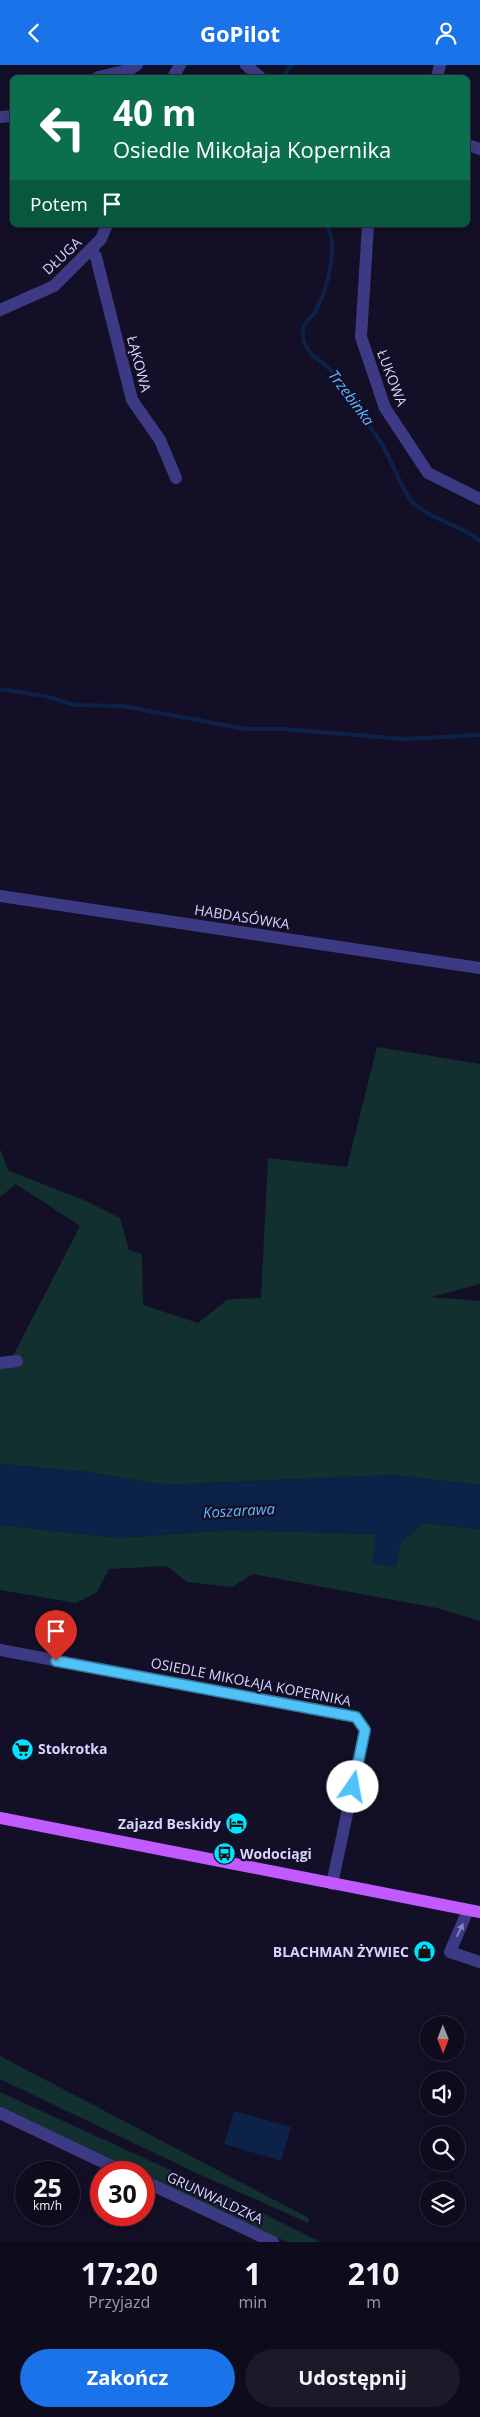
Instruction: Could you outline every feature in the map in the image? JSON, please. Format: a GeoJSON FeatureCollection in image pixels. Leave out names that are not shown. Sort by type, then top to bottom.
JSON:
{"type":"FeatureCollection","features":[{"type":"Feature","properties":{"kind":"main road"},"geometry":{"type":"LineString","coordinates":[[0,1818],[474,1911]]}},
{"type":"Feature","properties":{"kind":"street"},"geometry":{"type":"LineString","coordinates":[[107,75],[129,70],[137,65]]}},
{"type":"Feature","properties":{"kind":"street"},"geometry":{"type":"LineString","coordinates":[[246,65],[258,75]]}},
{"type":"Feature","properties":{"kind":"street","name":"DŁUGA"},"geometry":{"type":"LineString","coordinates":[[0,310],[54,286],[101,239],[106,227]]}},
{"type":"Feature","properties":{"kind":"street","name":"ŁUKOWA"},"geometry":{"type":"LineString","coordinates":[[368,227],[361,337],[385,408],[428,473],[480,499]]}},
{"type":"Feature","properties":{"kind":"street","name":"ŁĄKOWA"},"geometry":{"type":"LineString","coordinates":[[91,250],[96,257],[132,400],[160,440],[176,479]]}},
{"type":"Feature","properties":{"kind":"street","name":"HABDASÓWKA"},"geometry":{"type":"LineString","coordinates":[[0,896],[480,968]]}},
{"type":"Feature","properties":{"kind":"street"},"geometry":{"type":"LineString","coordinates":[[0,1363],[17,1361]]}},
{"type":"Feature","properties":{"kind":"street","name":"OSIEDLE MIKOŁAJA KOPERNIKA"},"geometry":{"type":"LineString","coordinates":[[0,1650],[356,1717],[365,1730],[332,1884]]}},
{"type":"Feature","properties":{"kind":"street"},"geometry":{"type":"LineString","coordinates":[[474,1911],[450,1953],[480,1962]]}},
{"type":"Feature","properties":{"kind":"street"},"geometry":{"type":"LineString","coordinates":[[0,2113],[101,2161]]}},
{"type":"Feature","properties":{"kind":"street","name":"GRUNWALDZKA"},"geometry":{"type":"LineString","coordinates":[[155,2186],[273,2242]]}},
{"type":"Feature","properties":{"kind":"green space"},"geometry":{"type":"Polygon","coordinates":[[[377,1047],[480,1064],[480,1284],[431,1297],[480,1301],[480,1485],[393,1475],[163,1485],[87,1472],[0,1464],[0,1359],[12,1358],[80,1226],[16,1184],[0,1197],[0,1149],[9,1171],[84,1200],[120,1218],[129,1250],[142,1254],[143,1305],[198,1323],[228,1299],[261,1298],[268,1158],[347,1167],[377,1047]]]}},
{"type":"Feature","properties":{"kind":"green space"},"geometry":{"type":"Polygon","coordinates":[[[424,1523],[480,1529],[480,1621],[437,1608],[253,1574],[232,1587],[187,1582],[167,1566],[109,1569],[97,1592],[76,1603],[0,1590],[0,1525],[117,1538],[229,1530],[377,1534],[395,1567],[401,1541],[424,1523]]]}},
{"type":"Feature","properties":{"kind":"green space"},"geometry":{"type":"Polygon","coordinates":[[[0,2056],[309,2218],[308,2223],[192,2171],[0,2079],[0,2056]]]}},
{"type":"Feature","properties":{"kind":"green space"},"geometry":{"type":"Polygon","coordinates":[[[0,2092],[150,2161],[113,2161],[0,2108],[0,2092]]]}},
{"type":"Feature","properties":{"kind":"green space"},"geometry":{"type":"Polygon","coordinates":[[[155,2163],[253,2208],[320,2242],[287,2242],[155,2181],[155,2163]]]}},
{"type":"Feature","properties":{"kind":"water","name":"Koszarawa"},"geometry":{"type":"Polygon","coordinates":[[[0,1464],[87,1472],[163,1485],[393,1475],[480,1485],[480,1529],[424,1523],[401,1541],[396,1567],[372,1564],[376,1534],[229,1530],[117,1538],[0,1525],[0,1464]]]}},
{"type":"Feature","properties":{"kind":"water"},"geometry":{"type":"Polygon","coordinates":[[[234,2111],[291,2127],[281,2161],[224,2144],[234,2111]]]}},
{"type":"Feature","properties":{"kind":"waterway","name":"Trzebinka"},"geometry":{"type":"LineString","coordinates":[[284,75],[292,65]]}},
{"type":"Feature","properties":{"kind":"waterway","name":"Trzebinka"},"geometry":{"type":"LineString","coordinates":[[328,227],[332,245],[330,269],[324,292],[314,314],[303,327],[303,339],[306,346],[341,381],[348,399],[380,441],[412,502],[428,514],[464,530],[480,541]]}},
{"type":"Feature","properties":{"kind":"waterway"},"geometry":{"type":"LineString","coordinates":[[0,689],[45,696],[75,705],[123,706],[245,729],[283,729],[405,739],[480,735]]}},
{"type":"Feature","properties":{"kind":"place","name":"Stokrotka"},"geometry":{"type":"Point","coordinates":[22,1749]}},
{"type":"Feature","properties":{"kind":"place","name":"Zajazd Beskidy"},"geometry":{"type":"Point","coordinates":[237,1824]}},
{"type":"Feature","properties":{"kind":"place","name":"Wodociągi"},"geometry":{"type":"Point","coordinates":[224,1854]}},
{"type":"Feature","properties":{"kind":"place","name":"BLACHMAN ŻYWIEC"},"geometry":{"type":"Point","coordinates":[425,1952]}},
{"type":"Feature","properties":{"kind":"route"},"geometry":{"type":"LineString","coordinates":[[56,1661],[356,1717],[365,1730],[353,1787]]}}]}
